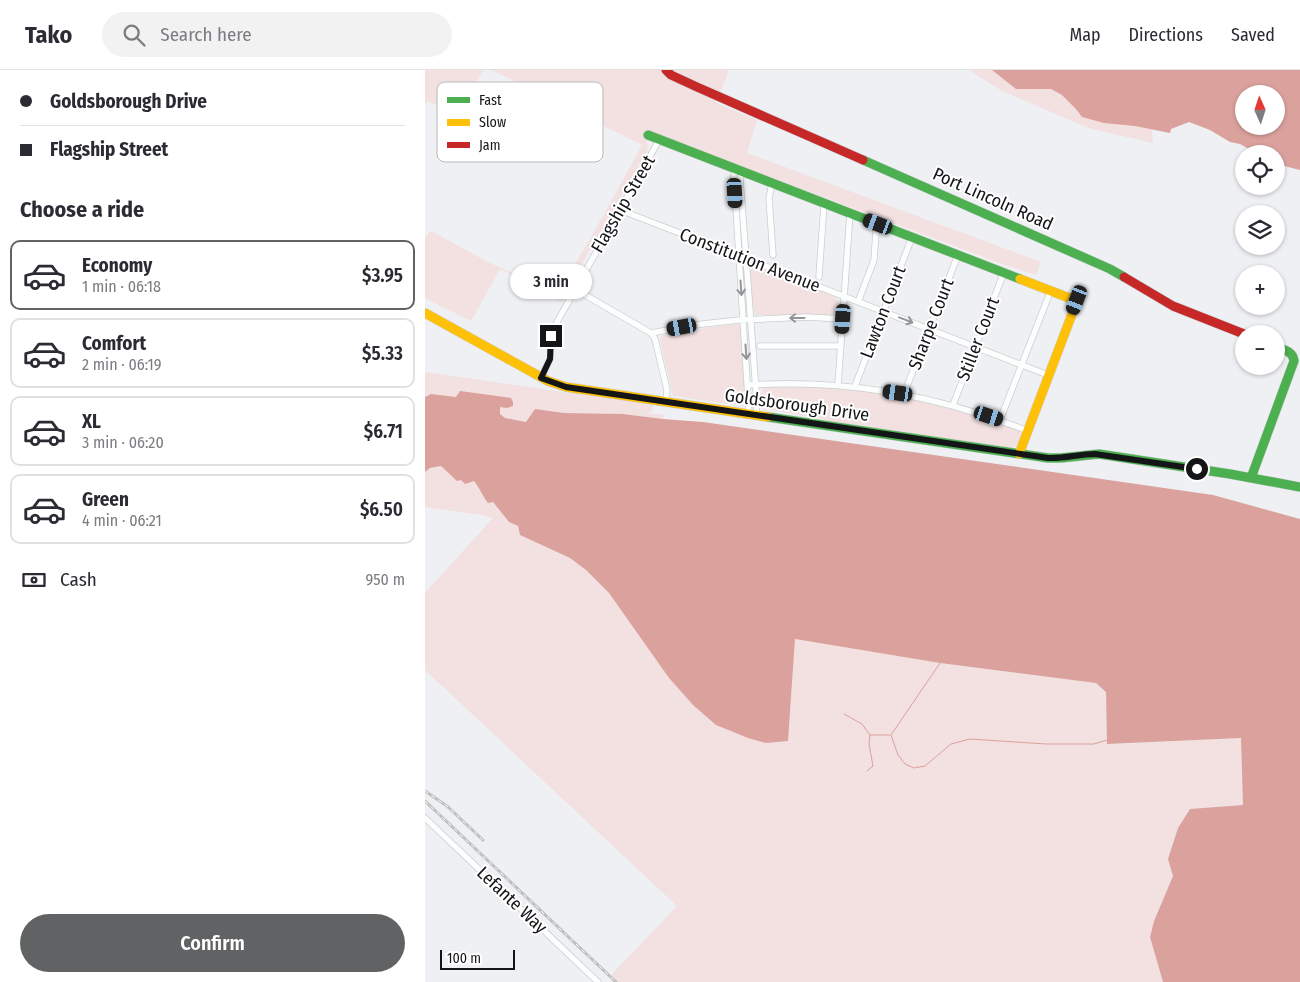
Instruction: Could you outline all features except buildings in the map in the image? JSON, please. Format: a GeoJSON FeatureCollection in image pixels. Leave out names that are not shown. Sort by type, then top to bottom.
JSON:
{"type":"FeatureCollection","features":[{"type":"Feature","properties":{"kind":"street","name":"Port Lincoln Road"},"geometry":{"type":"LineString","coordinates":[[666,70],[671,75],[725,100],[1109,269],[1173,306],[1235,330]]}},
{"type":"Feature","properties":{"kind":"street"},"geometry":{"type":"LineString","coordinates":[[647,135],[1077,300],[1019,454]]}},
{"type":"Feature","properties":{"kind":"street","name":"Flagship Street"},"geometry":{"type":"LineString","coordinates":[[541,378],[550,359],[552,331],[659,140]]}},
{"type":"Feature","properties":{"kind":"street"},"geometry":{"type":"LineString","coordinates":[[738,171],[734,176],[748,385],[753,415]]}},
{"type":"Feature","properties":{"kind":"street"},"geometry":{"type":"LineString","coordinates":[[738,171],[757,404],[753,415]]}},
{"type":"Feature","properties":{"kind":"street"},"geometry":{"type":"LineString","coordinates":[[772,184],[769,198],[773,255]]}},
{"type":"Feature","properties":{"kind":"street"},"geometry":{"type":"LineString","coordinates":[[819,277],[824,204]]}},
{"type":"Feature","properties":{"kind":"street","name":"Constitution Avenue"},"geometry":{"type":"LineString","coordinates":[[620,210],[1049,375]]}},
{"type":"Feature","properties":{"kind":"street"},"geometry":{"type":"LineString","coordinates":[[838,384],[850,214]]}},
{"type":"Feature","properties":{"kind":"street"},"geometry":{"type":"LineString","coordinates":[[858,302],[875,259],[878,224]]}},
{"type":"Feature","properties":{"kind":"street","name":"Lawton Court"},"geometry":{"type":"LineString","coordinates":[[855,386],[912,237]]}},
{"type":"Feature","properties":{"kind":"street","name":"Sharpe Court"},"geometry":{"type":"LineString","coordinates":[[904,394],[958,255]]}},
{"type":"Feature","properties":{"kind":"street","name":"Stiller Court"},"geometry":{"type":"LineString","coordinates":[[953,405],[1004,272]]}},
{"type":"Feature","properties":{"kind":"street"},"geometry":{"type":"LineString","coordinates":[[574,290],[651,333],[655,338],[667,390],[666,402]]}},
{"type":"Feature","properties":{"kind":"street"},"geometry":{"type":"LineString","coordinates":[[1000,420],[1051,290]]}},
{"type":"Feature","properties":{"kind":"street","name":"Goldsborough Drive"},"geometry":{"type":"LineString","coordinates":[[425,313],[541,378],[566,387],[1019,454],[1057,459],[1095,454],[1300,487]]}},
{"type":"Feature","properties":{"kind":"street"},"geometry":{"type":"LineString","coordinates":[[651,333],[744,319],[843,319]]}},
{"type":"Feature","properties":{"kind":"street"},"geometry":{"type":"LineString","coordinates":[[760,346],[841,346]]}},
{"type":"Feature","properties":{"kind":"street"},"geometry":{"type":"LineString","coordinates":[[1251,478],[1294,361],[1294,357],[1285,351]]}},
{"type":"Feature","properties":{"kind":"street"},"geometry":{"type":"LineString","coordinates":[[748,385],[838,384],[904,394],[953,405],[1028,431]]}},
{"type":"Feature","properties":{"kind":"street","name":"Lefante Way"},"geometry":{"type":"LineString","coordinates":[[425,818],[598,982]]}},
{"type":"Feature","properties":{"kind":"shaded area"},"geometry":{"type":"Polygon","coordinates":[[[425,70],[484,70],[477,82],[437,82],[437,106],[428,101],[425,104],[425,70]]]}},
{"type":"Feature","properties":{"kind":"shaded area"},"geometry":{"type":"Polygon","coordinates":[[[492,70],[729,70],[716,103],[757,120],[747,153],[1041,262],[1036,275],[1005,265],[645,130],[648,149],[570,284],[562,302],[500,269],[471,321],[425,298],[425,237],[431,231],[488,262],[558,294],[642,145],[603,126],[603,82],[516,82],[492,70]]]}},
{"type":"Feature","properties":{"kind":"shaded area"},"geometry":{"type":"Polygon","coordinates":[[[969,70],[1010,70],[1189,122],[1170,133],[1152,129],[1153,143],[1088,128],[1002,91],[969,70]]]}},
{"type":"Feature","properties":{"kind":"shaded area"},"geometry":{"type":"Polygon","coordinates":[[[992,70],[1300,70],[1300,170],[1285,166],[1285,145],[1235,146],[1188,125],[1170,133],[1135,126],[1104,123],[1082,117],[1062,95],[1051,89],[1016,89],[992,70]]]}},
{"type":"Feature","properties":{"kind":"shaded area"},"geometry":{"type":"Polygon","coordinates":[[[753,265],[834,296],[839,303],[838,311],[833,315],[826,316],[756,315],[753,310],[750,269],[753,265]]]}},
{"type":"Feature","properties":{"kind":"shaded area"},"geometry":{"type":"Polygon","coordinates":[[[738,324],[741,328],[747,403],[743,403],[743,406],[673,396],[660,340],[661,336],[738,324]]]}},
{"type":"Feature","properties":{"kind":"shaded area"},"geometry":{"type":"Polygon","coordinates":[[[425,372],[653,405],[652,412],[642,412],[664,415],[663,419],[623,414],[564,413],[535,409],[527,422],[505,418],[500,414],[500,407],[456,397],[431,394],[425,397],[425,372]]]}},
{"type":"Feature","properties":{"kind":"shaded area"},"geometry":{"type":"Polygon","coordinates":[[[763,387],[845,388],[896,396],[979,417],[1019,431],[1021,435],[1013,448],[855,426],[764,409],[760,405],[759,392],[762,392],[763,387]]]}},
{"type":"Feature","properties":{"kind":"shaded area"},"geometry":{"type":"Polygon","coordinates":[[[460,391],[511,398],[513,406],[507,408],[500,407],[500,414],[505,418],[526,422],[535,409],[564,413],[623,414],[703,422],[1213,495],[1300,519],[1300,982],[1163,982],[1150,937],[1154,921],[1173,876],[1168,859],[1178,828],[1190,809],[1243,805],[1241,738],[1107,744],[1106,692],[1096,683],[940,663],[795,639],[788,741],[766,743],[716,725],[693,705],[669,678],[609,593],[586,570],[570,558],[520,535],[518,526],[509,522],[493,502],[488,503],[474,481],[465,484],[461,480],[457,481],[441,466],[430,468],[425,472],[425,397],[431,394],[456,397],[460,391]]]}},
{"type":"Feature","properties":{"kind":"shaded area"},"geometry":{"type":"Polygon","coordinates":[[[441,466],[456,478],[474,481],[478,485],[483,497],[493,502],[509,522],[518,526],[520,535],[570,558],[586,570],[609,593],[669,678],[693,705],[717,725],[748,738],[767,743],[788,741],[795,639],[940,663],[1096,683],[1106,691],[1108,744],[1242,738],[1243,805],[1190,809],[1178,828],[1168,859],[1173,875],[1154,921],[1150,937],[1163,982],[611,982],[613,973],[677,906],[425,670],[425,593],[493,518],[425,507],[425,472],[430,468],[441,466]]]}},
{"type":"Feature","properties":{"kind":"pier"},"geometry":{"type":"Polygon","coordinates":[[[1189,122],[1210,130],[1230,142],[1242,145],[1235,145],[1235,148],[1185,127],[1170,133],[1171,129],[1189,122]]]}},
{"type":"Feature","properties":{"kind":"waterway"},"geometry":{"type":"LineString","coordinates":[[940,663],[891,735],[898,755],[905,764],[914,768],[925,766],[951,744],[970,739],[1046,744],[1094,744],[1107,740]]}},
{"type":"Feature","properties":{"kind":"waterway"},"geometry":{"type":"LineString","coordinates":[[844,714],[862,724],[870,735],[890,735]]}},
{"type":"Feature","properties":{"kind":"waterway"},"geometry":{"type":"LineString","coordinates":[[867,771],[873,766],[869,744],[870,735]]}},
{"type":"Feature","properties":{"kind":"railway"},"geometry":{"type":"LineString","coordinates":[[425,791],[447,806],[483,840]]}},
{"type":"Feature","properties":{"kind":"railway"},"geometry":{"type":"LineString","coordinates":[[425,801],[616,982]]}},
{"type":"Feature","properties":{"kind":"traffic: fast"},"geometry":{"type":"LineString","coordinates":[[648,135],[1020,279]]}},
{"type":"Feature","properties":{"kind":"traffic: fast"},"geometry":{"type":"LineString","coordinates":[[863,160],[1110,269],[1124,277]]}},
{"type":"Feature","properties":{"kind":"traffic: fast"},"geometry":{"type":"LineString","coordinates":[[1251,478],[1294,361],[1292,355],[1285,350]]}},
{"type":"Feature","properties":{"kind":"traffic: fast"},"geometry":{"type":"LineString","coordinates":[[768,417],[1048,458],[1099,454],[1300,487]]}},
{"type":"Feature","properties":{"kind":"traffic: slow"},"geometry":{"type":"LineString","coordinates":[[1019,454],[1077,301],[1020,279]]}},
{"type":"Feature","properties":{"kind":"traffic: slow"},"geometry":{"type":"LineString","coordinates":[[425,313],[548,381],[566,387],[768,417]]}},
{"type":"Feature","properties":{"kind":"traffic: jam"},"geometry":{"type":"LineString","coordinates":[[666,70],[671,75],[697,87],[863,160]]}},
{"type":"Feature","properties":{"kind":"traffic: jam"},"geometry":{"type":"LineString","coordinates":[[1124,277],[1173,306],[1235,330]]}},
{"type":"Feature","properties":{"kind":"route"},"geometry":{"type":"LineString","coordinates":[[551,336],[550,359],[541,378],[566,387],[1048,458],[1057,459],[1095,454],[1197,469]]}}]}
